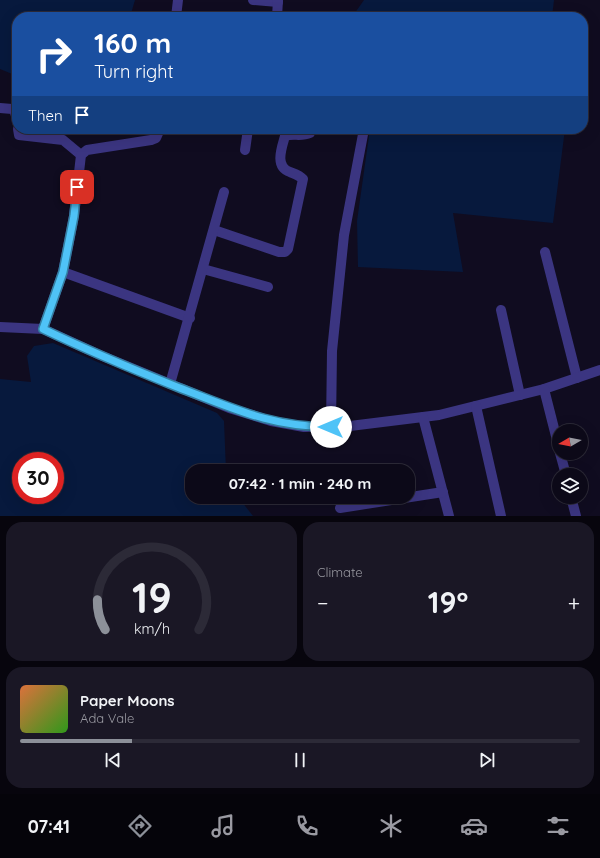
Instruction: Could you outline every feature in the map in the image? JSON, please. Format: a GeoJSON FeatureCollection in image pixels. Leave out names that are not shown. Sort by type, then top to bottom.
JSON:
{"type":"FeatureCollection","features":[{"type":"Feature","properties":{"kind":"street"},"geometry":{"type":"LineString","coordinates":[[177,12],[178,0]]}},
{"type":"Feature","properties":{"kind":"street"},"geometry":{"type":"LineString","coordinates":[[253,0],[278,1],[277,12]]}},
{"type":"Feature","properties":{"kind":"street"},"geometry":{"type":"LineString","coordinates":[[0,108],[12,109]]}},
{"type":"Feature","properties":{"kind":"street"},"geometry":{"type":"LineString","coordinates":[[19,134],[63,140],[81,155]]}},
{"type":"Feature","properties":{"kind":"street"},"geometry":{"type":"LineString","coordinates":[[43,329],[63,272],[74,216],[81,155],[87,150],[151,140],[156,138],[158,134]]}},
{"type":"Feature","properties":{"kind":"street"},"geometry":{"type":"LineString","coordinates":[[245,150],[247,134]]}},
{"type":"Feature","properties":{"kind":"street"},"geometry":{"type":"LineString","coordinates":[[214,230],[279,252],[285,252],[288,249],[303,179],[300,175],[284,169],[280,159],[285,136],[290,134],[308,134]]}},
{"type":"Feature","properties":{"kind":"street"},"geometry":{"type":"LineString","coordinates":[[331,427],[332,351],[344,235],[363,134]]}},
{"type":"Feature","properties":{"kind":"street"},"geometry":{"type":"LineString","coordinates":[[170,384],[190,318],[224,192]]}},
{"type":"Feature","properties":{"kind":"street"},"geometry":{"type":"LineString","coordinates":[[545,252],[577,378]]}},
{"type":"Feature","properties":{"kind":"street"},"geometry":{"type":"LineString","coordinates":[[203,269],[268,287]]}},
{"type":"Feature","properties":{"kind":"street"},"geometry":{"type":"LineString","coordinates":[[63,272],[190,318]]}},
{"type":"Feature","properties":{"kind":"street"},"geometry":{"type":"LineString","coordinates":[[501,310],[520,395]]}},
{"type":"Feature","properties":{"kind":"street"},"geometry":{"type":"LineString","coordinates":[[0,326],[43,329],[100,355],[229,408],[272,421],[304,427],[331,427],[423,417],[476,406],[544,389],[600,370]]}},
{"type":"Feature","properties":{"kind":"street"},"geometry":{"type":"LineString","coordinates":[[544,389],[553,424]]}},
{"type":"Feature","properties":{"kind":"street"},"geometry":{"type":"LineString","coordinates":[[476,406],[501,516]]}},
{"type":"Feature","properties":{"kind":"street"},"geometry":{"type":"LineString","coordinates":[[423,417],[449,516]]}},
{"type":"Feature","properties":{"kind":"street"},"geometry":{"type":"LineString","coordinates":[[340,508],[443,492]]}},
{"type":"Feature","properties":{"kind":"street"},"geometry":{"type":"LineString","coordinates":[[573,504],[576,516]]}},
{"type":"Feature","properties":{"kind":"water"},"geometry":{"type":"Polygon","coordinates":[[[0,0],[135,0],[131,12],[12,12],[12,74],[0,69],[0,0]]]}},
{"type":"Feature","properties":{"kind":"water"},"geometry":{"type":"Polygon","coordinates":[[[364,0],[554,0],[553,12],[356,12],[364,0]]]}},
{"type":"Feature","properties":{"kind":"water"},"geometry":{"type":"Polygon","coordinates":[[[369,134],[564,134],[553,223],[453,213],[463,272],[358,267],[357,221],[369,134]]]}},
{"type":"Feature","properties":{"kind":"water"},"geometry":{"type":"Polygon","coordinates":[[[53,343],[217,413],[224,421],[226,464],[185,464],[185,504],[244,504],[253,516],[0,516],[0,379],[31,382],[27,356],[34,346],[53,343]]]}},
{"type":"Feature","properties":{"kind":"route"},"geometry":{"type":"LineString","coordinates":[[77,187],[74,216],[63,272],[43,329],[100,355],[229,408],[272,421],[304,427],[331,427]]}}]}
